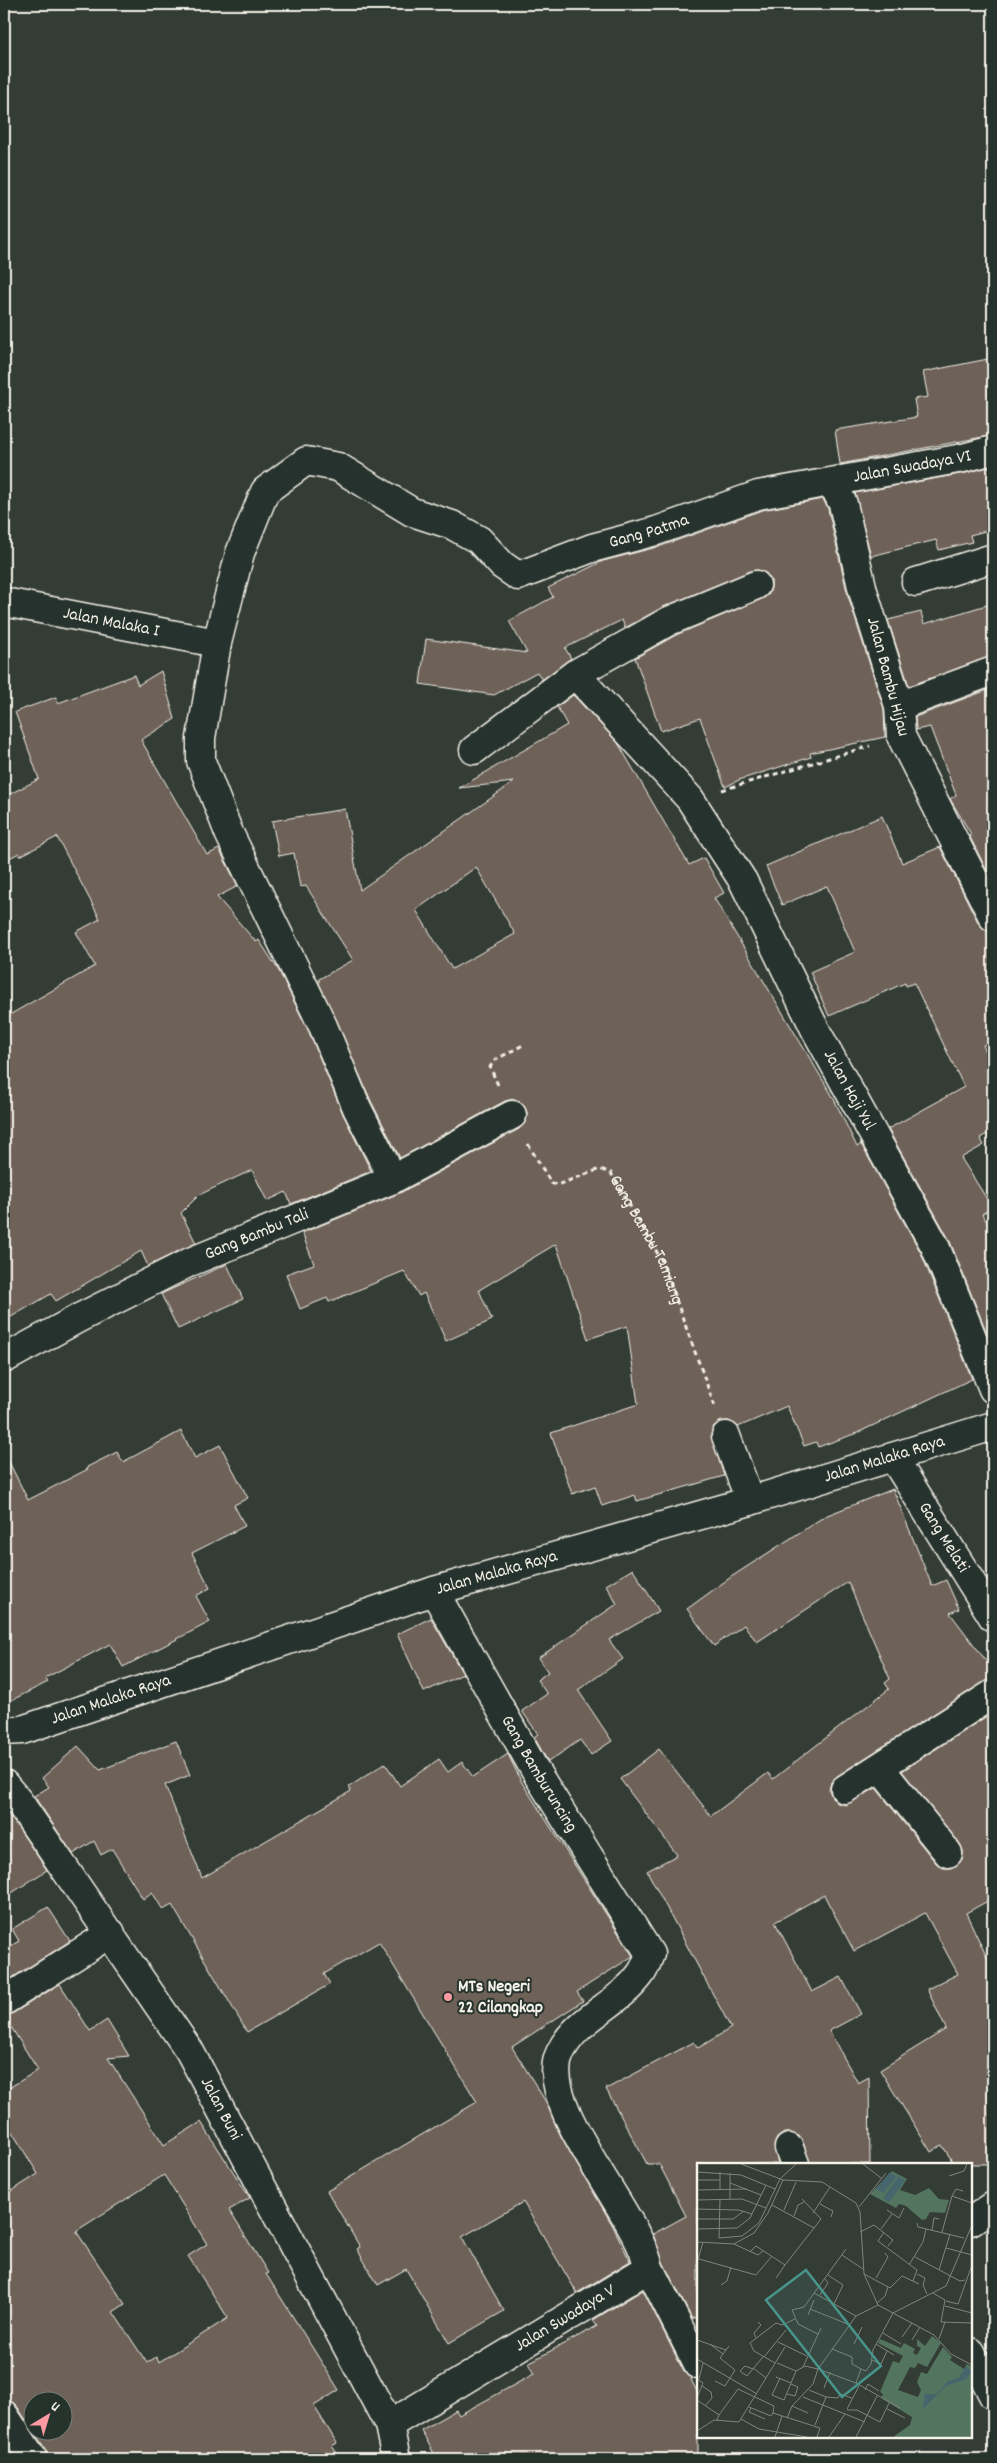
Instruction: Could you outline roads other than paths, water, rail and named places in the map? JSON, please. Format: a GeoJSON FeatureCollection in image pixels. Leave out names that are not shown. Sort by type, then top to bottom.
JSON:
{"type":"FeatureCollection","features":[{"type":"Feature","properties":{"kind":"street","name":"Jalan Swadaya VI"},"geometry":{"type":"LineString","coordinates":[[832,482],[993,450]]}},
{"type":"Feature","properties":{"kind":"street","name":"Gang Patma"},"geometry":{"type":"LineString","coordinates":[[217,643],[240,553],[266,490],[306,461],[338,467],[412,512],[452,525],[479,540],[502,565],[518,576],[592,548],[656,531],[758,495],[832,482]]}},
{"type":"Feature","properties":{"kind":"street","name":"Jalan Bambu Hijau"},"geometry":{"type":"LineString","coordinates":[[832,482],[843,504],[863,591],[899,706],[901,736],[993,914]]}},
{"type":"Feature","properties":{"kind":"street"},"geometry":{"type":"LineString","coordinates":[[916,582],[993,558]]}},
{"type":"Feature","properties":{"kind":"street"},"geometry":{"type":"LineString","coordinates":[[474,750],[575,674],[669,621],[756,585]]}},
{"type":"Feature","properties":{"kind":"street","name":"Jalan Malaka I"},"geometry":{"type":"LineString","coordinates":[[4,602],[217,643]]}},
{"type":"Feature","properties":{"kind":"street"},"geometry":{"type":"LineString","coordinates":[[217,643],[201,738],[201,760],[229,833],[323,1026],[357,1108],[393,1178]]}},
{"type":"Feature","properties":{"kind":"street"},"geometry":{"type":"LineString","coordinates":[[899,706],[993,671]]}},
{"type":"Feature","properties":{"kind":"street","name":"Jalan Haji Yul"},"geometry":{"type":"LineString","coordinates":[[575,674],[690,800],[743,881],[815,1029],[935,1246],[993,1389]]}},
{"type":"Feature","properties":{"kind":"street","name":"Gang Bambu Tali"},"geometry":{"type":"LineString","coordinates":[[4,1359],[79,1318],[190,1262],[393,1178],[512,1115]]}},
{"type":"Feature","properties":{"kind":"street","name":"Jalan Malaka Raya"},"geometry":{"type":"LineString","coordinates":[[4,1731],[22,1730],[434,1591],[750,1502],[993,1426]]}},
{"type":"Feature","properties":{"kind":"street"},"geometry":{"type":"LineString","coordinates":[[726,1436],[750,1502]]}},
{"type":"Feature","properties":{"kind":"street","name":"Gang Melati"},"geometry":{"type":"LineString","coordinates":[[893,1457],[993,1617]]}},
{"type":"Feature","properties":{"kind":"street","name":"Gang Bamburuncing"},"geometry":{"type":"LineString","coordinates":[[434,1591],[536,1772],[650,1954],[642,1973],[627,1990],[584,2022],[565,2042],[554,2071],[559,2094],[572,2124],[642,2244],[649,2268]]}},
{"type":"Feature","properties":{"kind":"street"},"geometry":{"type":"LineString","coordinates":[[845,1789],[993,1694]]}},
{"type":"Feature","properties":{"kind":"street"},"geometry":{"type":"LineString","coordinates":[[880,1768],[948,1853]]}},
{"type":"Feature","properties":{"kind":"street","name":"Jalan Buni"},"geometry":{"type":"LineString","coordinates":[[4,1784],[19,1802],[111,1933],[189,2050],[389,2425],[396,2459]]}},
{"type":"Feature","properties":{"kind":"street"},"geometry":{"type":"LineString","coordinates":[[4,2001],[111,1933]]}},
{"type":"Feature","properties":{"kind":"street"},"geometry":{"type":"LineString","coordinates":[[972,2221],[993,2206]]}},
{"type":"Feature","properties":{"kind":"street"},"geometry":{"type":"LineString","coordinates":[[649,2268],[697,2363]]}},
{"type":"Feature","properties":{"kind":"street","name":"Jalan Swadaya V"},"geometry":{"type":"LineString","coordinates":[[389,2425],[649,2268]]}},
{"type":"Feature","properties":{"kind":"street"},"geometry":{"type":"LineString","coordinates":[[972,2354],[993,2394]]}},
{"type":"Feature","properties":{"kind":"street"},"geometry":{"type":"LineString","coordinates":[[4,2415],[33,2459]]}},
{"type":"Feature","properties":{"kind":"place","name":"MTs Negeri 22 Cilangkap"},"geometry":{"type":"Point","coordinates":[448,1997]}}]}
